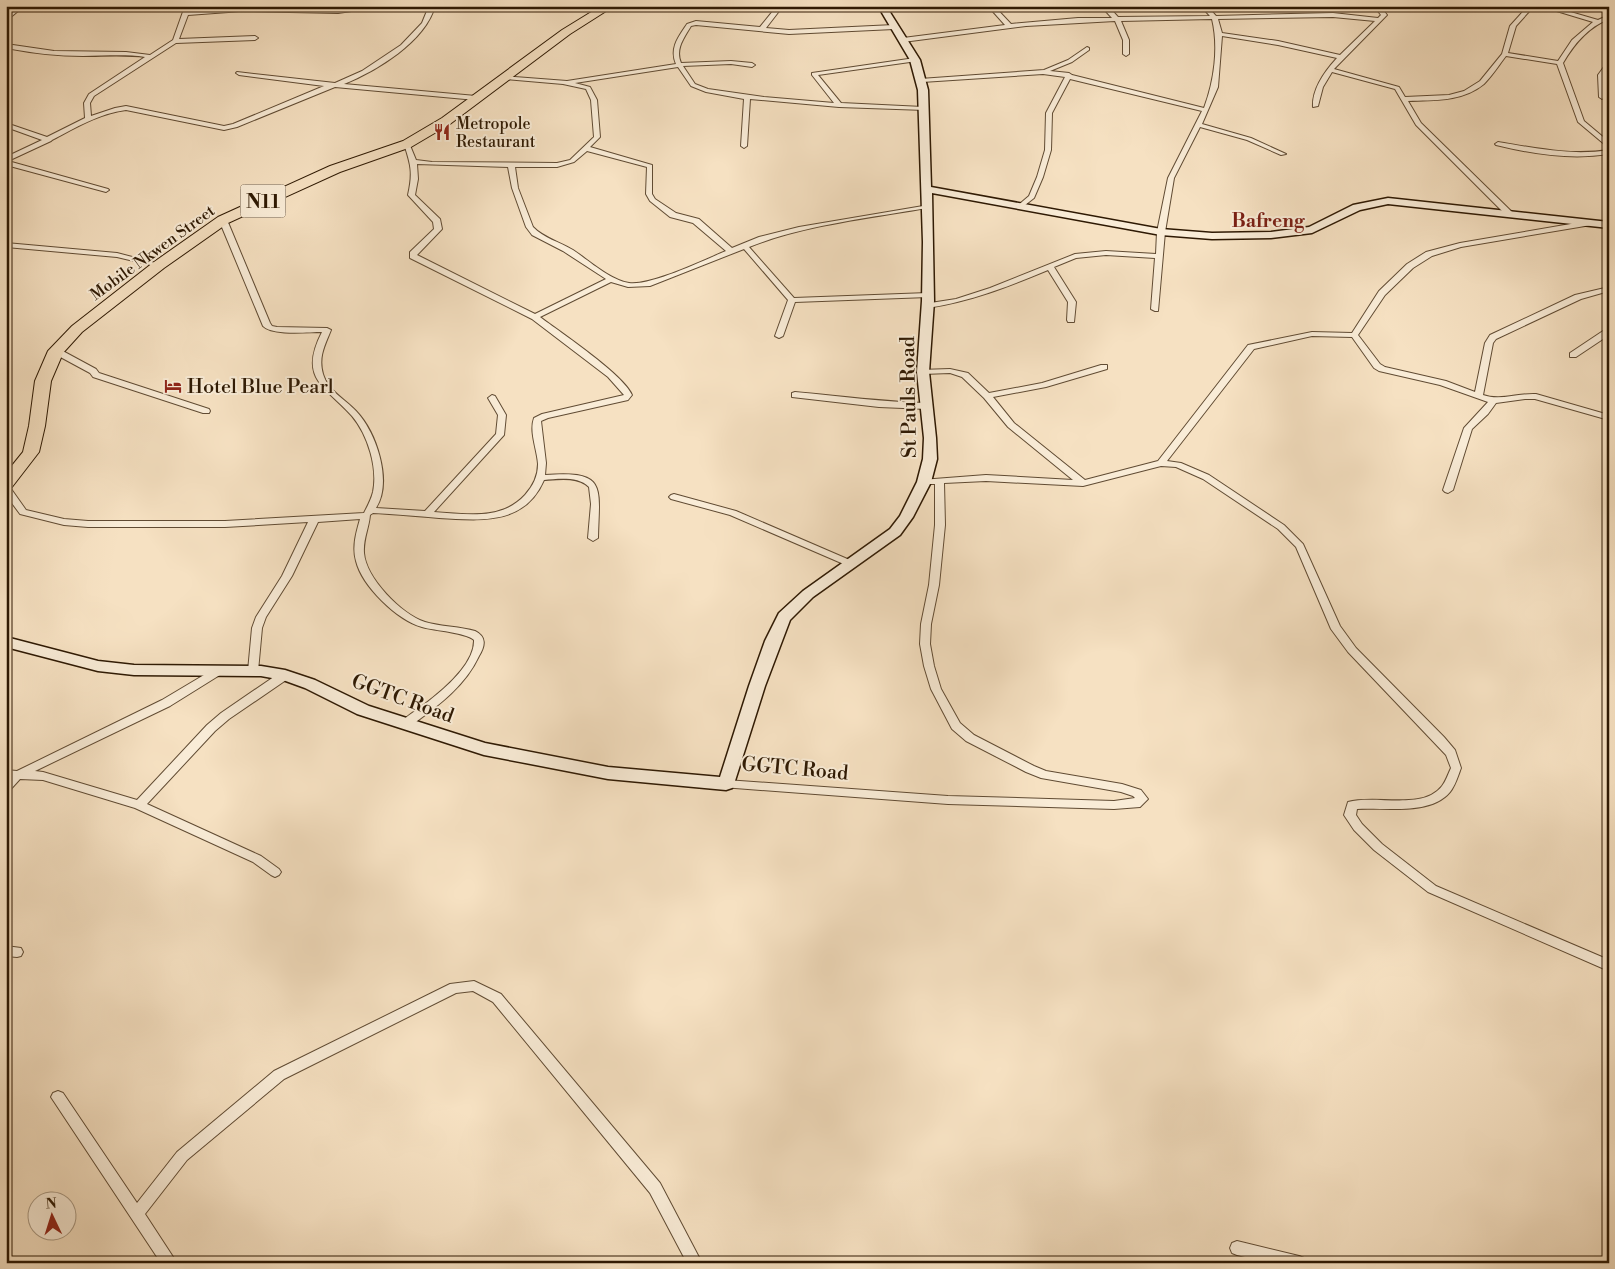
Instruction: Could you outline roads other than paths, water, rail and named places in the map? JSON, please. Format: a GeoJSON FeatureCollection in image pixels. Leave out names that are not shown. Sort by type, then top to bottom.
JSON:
{"type":"FeatureCollection","features":[{"type":"Feature","properties":{"kind":"highway","name":"Mobile Nkwen Street"},"geometry":{"type":"LineString","coordinates":[[6,482],[18,470],[31,452],[37,426],[43,381],[56,351],[77,329],[158,265],[223,220],[279,193],[407,144],[446,122],[504,76],[566,32],[609,6]]}},
{"type":"Feature","properties":{"kind":"street"},"geometry":{"type":"LineString","coordinates":[[6,19],[21,6]]}},
{"type":"Feature","properties":{"kind":"street"},"geometry":{"type":"LineString","coordinates":[[88,118],[87,103],[91,95],[175,41],[188,6]]}},
{"type":"Feature","properties":{"kind":"street"},"geometry":{"type":"LineString","coordinates":[[184,14],[242,9],[382,6]]}},
{"type":"Feature","properties":{"kind":"street"},"geometry":{"type":"LineString","coordinates":[[6,162],[88,118],[117,109],[126,108],[224,128],[235,126],[325,88],[338,85],[363,73],[415,35],[428,18],[432,6]]}},
{"type":"Feature","properties":{"kind":"street"},"geometry":{"type":"LineString","coordinates":[[761,30],[780,6]]}},
{"type":"Feature","properties":{"kind":"street","name":"St Pauls Road"},"geometry":{"type":"LineString","coordinates":[[726,784],[756,686],[772,641],[784,617],[808,594],[849,562],[895,532],[906,517],[924,482],[930,459],[923,372],[928,300],[927,189],[922,80],[915,60],[882,6]]}},
{"type":"Feature","properties":{"kind":"street"},"geometry":{"type":"LineString","coordinates":[[991,6],[1009,26]]}},
{"type":"Feature","properties":{"kind":"street"},"geometry":{"type":"LineString","coordinates":[[1104,6],[1117,20],[1125,37],[1126,54]]}},
{"type":"Feature","properties":{"kind":"street"},"geometry":{"type":"LineString","coordinates":[[1155,309],[1161,232],[1170,178],[1199,125],[1215,87],[1219,34],[1215,18],[1204,6]]}},
{"type":"Feature","properties":{"kind":"street"},"geometry":{"type":"LineString","coordinates":[[1333,6],[1347,16]]}},
{"type":"Feature","properties":{"kind":"street"},"geometry":{"type":"LineString","coordinates":[[1315,106],[1320,87],[1332,70],[1342,57],[1384,15],[1377,6]]}},
{"type":"Feature","properties":{"kind":"street"},"geometry":{"type":"LineString","coordinates":[[1403,99],[1449,97],[1466,92],[1482,82],[1504,54],[1513,26],[1531,6]]}},
{"type":"Feature","properties":{"kind":"street"},"geometry":{"type":"LineString","coordinates":[[1543,6],[1596,21]]}},
{"type":"Feature","properties":{"kind":"street"},"geometry":{"type":"LineString","coordinates":[[903,40],[1046,22],[1347,16],[1379,20]]}},
{"type":"Feature","properties":{"kind":"street"},"geometry":{"type":"LineString","coordinates":[[1560,63],[1576,40],[1596,21],[1609,17]]}},
{"type":"Feature","properties":{"kind":"street"},"geometry":{"type":"LineString","coordinates":[[894,26],[808,32],[761,30],[702,23],[689,25],[675,51],[675,60],[694,86],[710,92],[747,98],[924,109]]}},
{"type":"Feature","properties":{"kind":"street"},"geometry":{"type":"LineString","coordinates":[[1219,34],[1342,57]]}},
{"type":"Feature","properties":{"kind":"street"},"geometry":{"type":"LineString","coordinates":[[175,41],[255,38]]}},
{"type":"Feature","properties":{"kind":"street"},"geometry":{"type":"LineString","coordinates":[[6,46],[27,50],[81,54],[132,53],[152,57]]}},
{"type":"Feature","properties":{"kind":"street"},"geometry":{"type":"LineString","coordinates":[[1043,72],[1070,61],[1088,49]]}},
{"type":"Feature","properties":{"kind":"street"},"geometry":{"type":"LineString","coordinates":[[1504,54],[1560,63]]}},
{"type":"Feature","properties":{"kind":"street"},"geometry":{"type":"LineString","coordinates":[[838,103],[814,74],[915,60]]}},
{"type":"Feature","properties":{"kind":"street"},"geometry":{"type":"LineString","coordinates":[[563,82],[679,66],[736,62],[752,65]]}},
{"type":"Feature","properties":{"kind":"street"},"geometry":{"type":"LineString","coordinates":[[1602,97],[1601,75],[1609,62]]}},
{"type":"Feature","properties":{"kind":"street"},"geometry":{"type":"LineString","coordinates":[[1560,63],[1581,122],[1609,146]]}},
{"type":"Feature","properties":{"kind":"street"},"geometry":{"type":"LineString","coordinates":[[1332,70],[1397,88],[1418,124],[1510,214]]}},
{"type":"Feature","properties":{"kind":"street"},"geometry":{"type":"LineString","coordinates":[[922,80],[1043,72],[1069,75],[1206,110]]}},
{"type":"Feature","properties":{"kind":"street"},"geometry":{"type":"LineString","coordinates":[[239,73],[298,82],[476,98]]}},
{"type":"Feature","properties":{"kind":"street"},"geometry":{"type":"LineString","coordinates":[[1020,208],[1032,197],[1040,177],[1046,157],[1049,113],[1069,75]]}},
{"type":"Feature","properties":{"kind":"street"},"geometry":{"type":"LineString","coordinates":[[413,162],[446,165],[557,165],[572,161],[596,137],[598,133],[594,100],[588,88],[563,82],[504,76]]}},
{"type":"Feature","properties":{"kind":"street"},"geometry":{"type":"LineString","coordinates":[[744,146],[747,98]]}},
{"type":"Feature","properties":{"kind":"street"},"geometry":{"type":"LineString","coordinates":[[6,125],[49,140]]}},
{"type":"Feature","properties":{"kind":"street"},"geometry":{"type":"LineString","coordinates":[[1199,125],[1249,139],[1283,154]]}},
{"type":"Feature","properties":{"kind":"street"},"geometry":{"type":"LineString","coordinates":[[6,488],[23,512],[64,522],[225,524],[314,520],[368,513],[488,517],[507,512],[528,497],[541,478],[542,465],[536,420],[545,416],[625,398],[628,392],[611,375],[535,317],[413,256],[438,229],[438,225],[411,195],[416,179],[407,144]]}},
{"type":"Feature","properties":{"kind":"street"},"geometry":{"type":"LineString","coordinates":[[1498,144],[1567,155],[1593,156],[1609,152]]}},
{"type":"Feature","properties":{"kind":"street"},"geometry":{"type":"LineString","coordinates":[[585,148],[650,166],[649,194],[652,200],[673,215],[696,221],[731,251]]}},
{"type":"Feature","properties":{"kind":"street"},"geometry":{"type":"LineString","coordinates":[[6,162],[106,190]]}},
{"type":"Feature","properties":{"kind":"street"},"geometry":{"type":"LineString","coordinates":[[511,164],[515,188],[530,227],[535,234],[566,249],[612,279],[628,285],[640,286],[650,284],[744,246],[799,229],[927,206]]}},
{"type":"Feature","properties":{"kind":"street"},"geometry":{"type":"LineString","coordinates":[[927,189],[1020,208],[1161,232],[1212,236],[1296,233],[1312,230],[1357,207],[1388,201],[1609,225]]}},
{"type":"Feature","properties":{"kind":"street"},"geometry":{"type":"LineString","coordinates":[[223,220],[266,324],[270,328],[277,329],[327,330],[318,349],[319,375],[327,387],[359,419],[368,435],[374,453],[378,492],[359,534],[358,553],[363,572],[371,583],[402,614],[415,622],[471,633],[477,636],[479,640],[479,646],[471,667],[460,681],[445,695],[405,724]]}},
{"type":"Feature","properties":{"kind":"street"},"geometry":{"type":"LineString","coordinates":[[1354,335],[1382,293],[1410,266],[1428,254],[1460,245],[1588,223]]}},
{"type":"Feature","properties":{"kind":"street"},"geometry":{"type":"LineString","coordinates":[[6,245],[117,255],[158,265]]}},
{"type":"Feature","properties":{"kind":"street"},"geometry":{"type":"LineString","coordinates":[[744,246],[792,300],[957,301],[993,290],[1075,256],[1089,254],[1159,256]]}},
{"type":"Feature","properties":{"kind":"street"},"geometry":{"type":"LineString","coordinates":[[1050,266],[1072,302],[1071,320]]}},
{"type":"Feature","properties":{"kind":"street"},"geometry":{"type":"LineString","coordinates":[[535,317],[612,279]]}},
{"type":"Feature","properties":{"kind":"street"},"geometry":{"type":"LineString","coordinates":[[1479,395],[1489,343],[1494,336],[1578,297],[1609,290]]}},
{"type":"Feature","properties":{"kind":"street"},"geometry":{"type":"LineString","coordinates":[[780,336],[792,300]]}},
{"type":"Feature","properties":{"kind":"street"},"geometry":{"type":"LineString","coordinates":[[1573,355],[1609,331]]}},
{"type":"Feature","properties":{"kind":"street"},"geometry":{"type":"LineString","coordinates":[[1162,463],[1251,347],[1312,334],[1354,335]]}},
{"type":"Feature","properties":{"kind":"street"},"geometry":{"type":"LineString","coordinates":[[1354,335],[1377,366],[1382,369],[1443,383],[1493,401],[1525,396],[1536,397],[1609,418]]}},
{"type":"Feature","properties":{"kind":"street"},"geometry":{"type":"LineString","coordinates":[[56,351],[93,371],[96,375],[206,410]]}},
{"type":"Feature","properties":{"kind":"street"},"geometry":{"type":"LineString","coordinates":[[987,396],[1043,385],[1104,367]]}},
{"type":"Feature","properties":{"kind":"street"},"geometry":{"type":"LineString","coordinates":[[923,372],[950,371],[965,375],[987,396],[1011,425],[1082,483]]}},
{"type":"Feature","properties":{"kind":"street"},"geometry":{"type":"LineString","coordinates":[[795,395],[879,404],[927,406]]}},
{"type":"Feature","properties":{"kind":"street"},"geometry":{"type":"LineString","coordinates":[[427,514],[500,435],[502,416],[492,398]]}},
{"type":"Feature","properties":{"kind":"street"},"geometry":{"type":"LineString","coordinates":[[1448,490],[1468,428],[1473,421],[1491,406],[1493,401]]}},
{"type":"Feature","properties":{"kind":"street"},"geometry":{"type":"LineString","coordinates":[[924,482],[986,478],[1082,483],[1162,463],[1178,465],[1206,477],[1281,527],[1300,546],[1335,627],[1352,650],[1451,753],[1456,768],[1445,790],[1430,802],[1352,805],[1350,814],[1358,827],[1378,847],[1432,889],[1609,966]]}},
{"type":"Feature","properties":{"kind":"street"},"geometry":{"type":"LineString","coordinates":[[541,478],[571,476],[590,482],[594,487],[595,495],[593,538]]}},
{"type":"Feature","properties":{"kind":"street","name":"GGTC Road"},"geometry":{"type":"LineString","coordinates":[[6,642],[98,666],[134,670],[253,671],[285,675],[310,684],[363,710],[484,749],[608,773],[726,784],[948,800],[1136,804],[1142,799],[1137,793],[1122,788],[1045,775],[1030,770],[970,738],[956,726],[936,689],[925,644],[926,624],[934,585],[940,525],[939,482]]}},
{"type":"Feature","properties":{"kind":"street"},"geometry":{"type":"LineString","coordinates":[[674,497],[733,513],[849,562]]}},
{"type":"Feature","properties":{"kind":"street"},"geometry":{"type":"LineString","coordinates":[[253,671],[256,628],[287,576],[314,520]]}},
{"type":"Feature","properties":{"kind":"street"},"geometry":{"type":"LineString","coordinates":[[6,787],[11,775],[166,703],[219,670]]}},
{"type":"Feature","properties":{"kind":"street"},"geometry":{"type":"LineString","coordinates":[[139,805],[210,728],[285,675]]}},
{"type":"Feature","properties":{"kind":"street"},"geometry":{"type":"LineString","coordinates":[[11,775],[42,776],[139,805],[257,859],[275,872]]}},
{"type":"Feature","properties":{"kind":"street"},"geometry":{"type":"LineString","coordinates":[[136,1214],[182,1156],[279,1075],[454,988],[474,986],[497,998],[654,1188],[695,1263]]}},
{"type":"Feature","properties":{"kind":"street"},"geometry":{"type":"LineString","coordinates":[[58,1096],[170,1263]]}},
{"type":"Feature","properties":{"kind":"street"},"geometry":{"type":"LineString","coordinates":[[1237,1248],[1299,1263]]}},
{"type":"Feature","properties":{"kind":"place","name":"Metropole Restaurant"},"geometry":{"type":"Point","coordinates":[442,132]}},
{"type":"Feature","properties":{"kind":"place","name":"Hotel Blue Pearl"},"geometry":{"type":"Point","coordinates":[173,386]}},
{"type":"Feature","properties":{"kind":"district","name":"Bafreng"},"geometry":{"type":"Point","coordinates":[1268,220]}}]}
